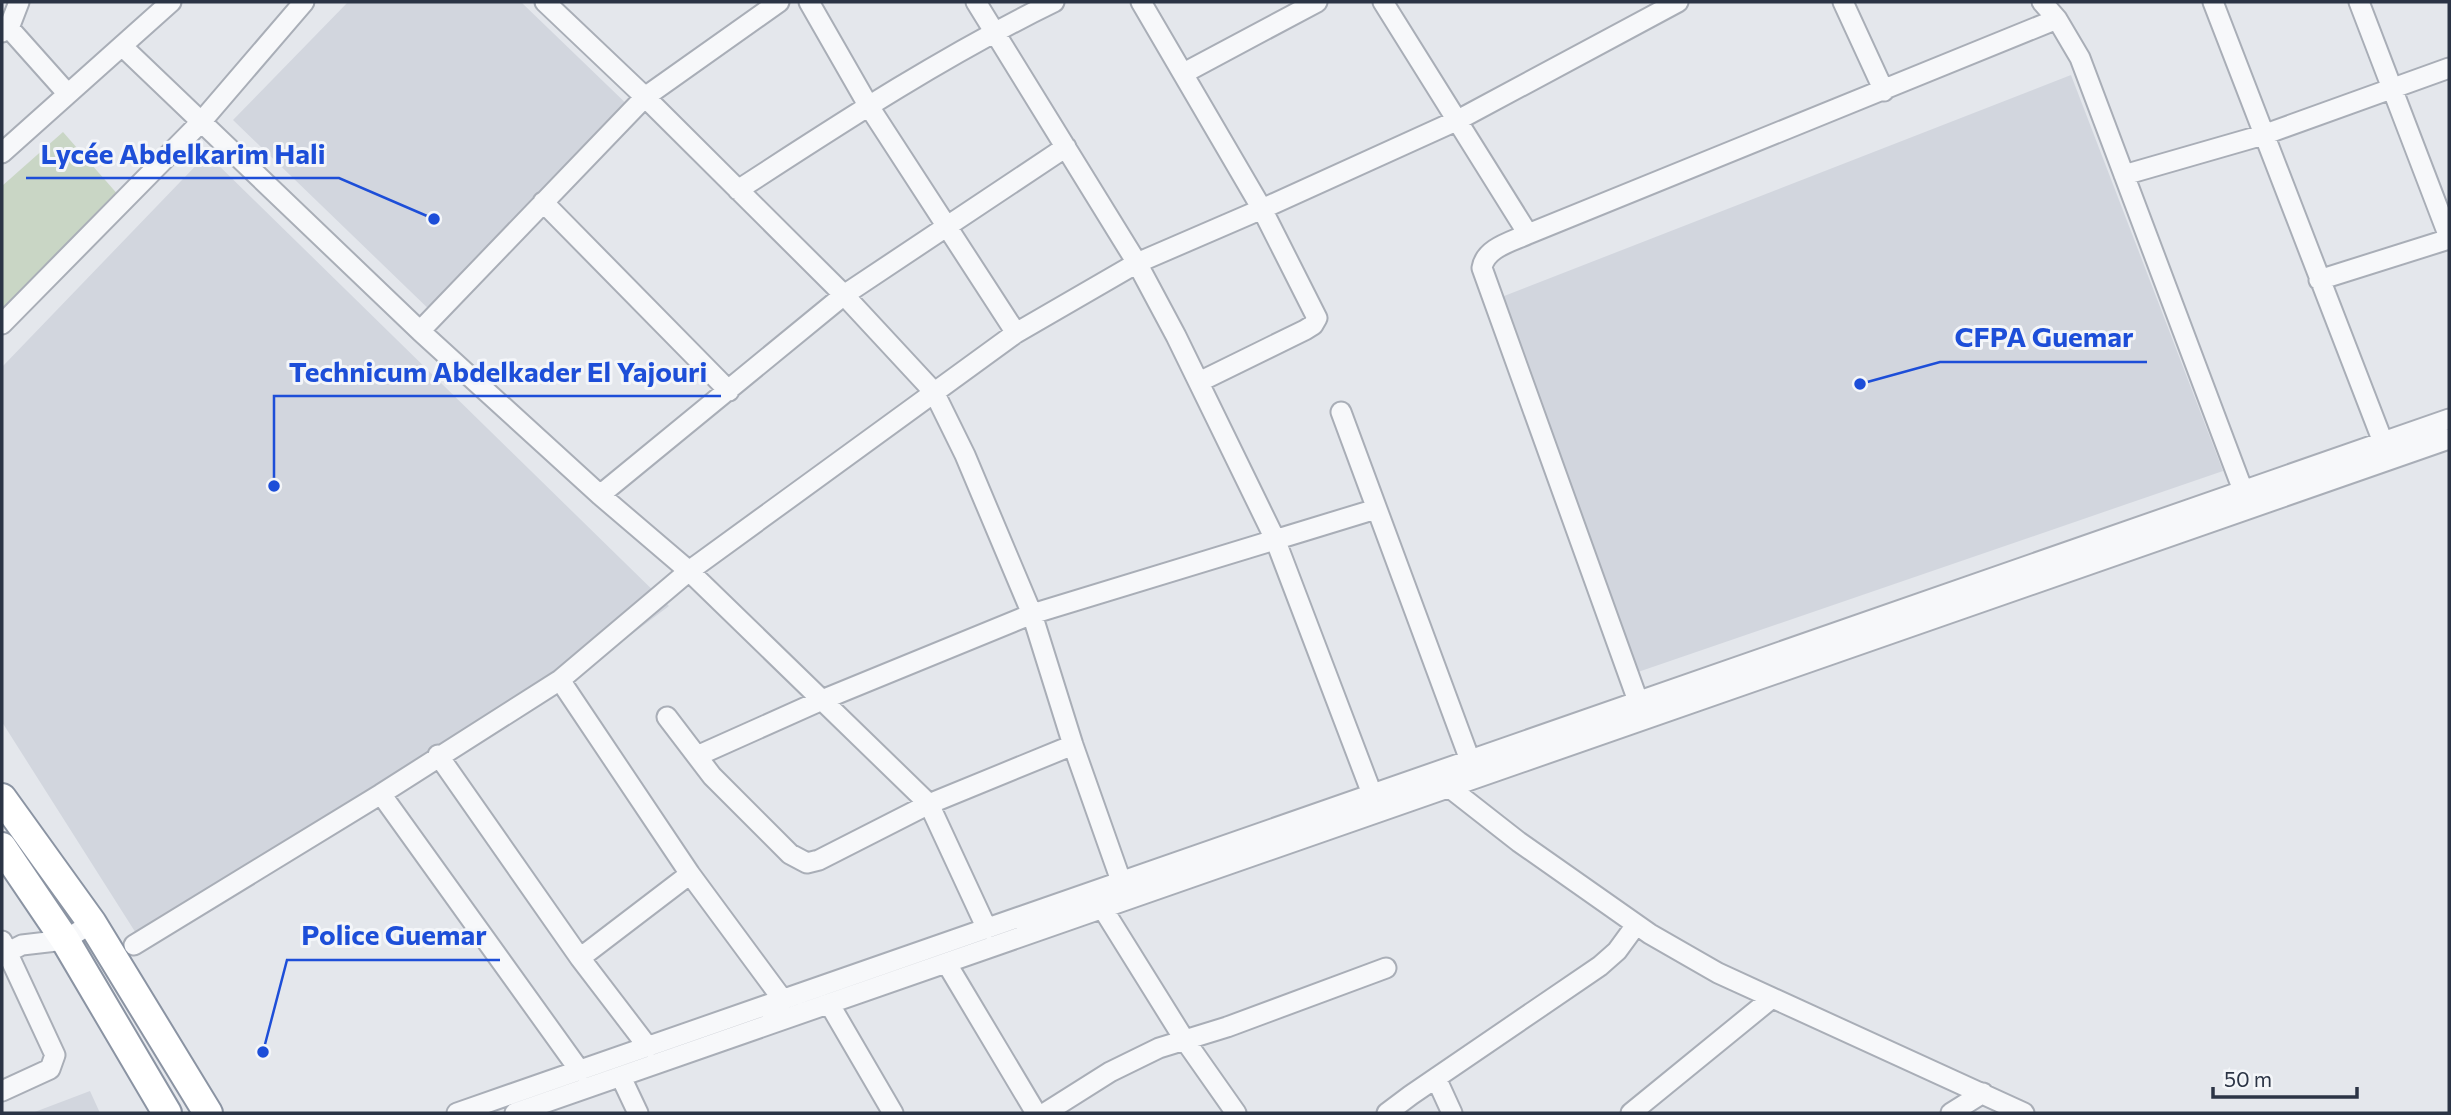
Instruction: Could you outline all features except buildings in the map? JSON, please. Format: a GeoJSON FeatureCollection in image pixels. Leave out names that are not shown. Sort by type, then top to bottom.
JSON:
{"type":"FeatureCollection","features":[{"type":"Feature","properties":{"kind":"highway"},"geometry":{"type":"LineString","coordinates":[[2,798],[92,923],[208,1113]]}},
{"type":"Feature","properties":{"kind":"highway"},"geometry":{"type":"LineString","coordinates":[[2,847],[65,940],[167,1113]]}},
{"type":"Feature","properties":{"kind":"street"},"geometry":{"type":"LineString","coordinates":[[19,2],[6,30],[67,93]]}},
{"type":"Feature","properties":{"kind":"street"},"geometry":{"type":"LineString","coordinates":[[2,153],[169,2]]}},
{"type":"Feature","properties":{"kind":"street"},"geometry":{"type":"LineString","coordinates":[[2,324],[201,122],[304,2]]}},
{"type":"Feature","properties":{"kind":"street"},"geometry":{"type":"LineString","coordinates":[[545,2],[645,97],[844,295],[934,393],[965,455],[1032,614],[1073,745],[1124,891]]}},
{"type":"Feature","properties":{"kind":"street"},"geometry":{"type":"LineString","coordinates":[[809,2],[868,105],[1016,333]]}},
{"type":"Feature","properties":{"kind":"street"},"geometry":{"type":"LineString","coordinates":[[976,2],[1137,263],[1199,382],[1275,539],[1376,804]]}},
{"type":"Feature","properties":{"kind":"street"},"geometry":{"type":"LineString","coordinates":[[738,190],[868,105],[995,31],[1054,2]]}},
{"type":"Feature","properties":{"kind":"street"},"geometry":{"type":"LineString","coordinates":[[1141,2],[1262,209],[1317,318],[1305,331],[1199,382]]}},
{"type":"Feature","properties":{"kind":"street"},"geometry":{"type":"LineString","coordinates":[[1184,73],[1317,2]]}},
{"type":"Feature","properties":{"kind":"street"},"geometry":{"type":"LineString","coordinates":[[1382,2],[1528,234]]}},
{"type":"Feature","properties":{"kind":"street"},"geometry":{"type":"LineString","coordinates":[[134,945],[381,794],[438,755],[498,722],[560,680],[689,571],[1016,333],[1137,263],[1458,120],[1677,2]]}},
{"type":"Feature","properties":{"kind":"street"},"geometry":{"type":"LineString","coordinates":[[1843,2],[1884,91]]}},
{"type":"Feature","properties":{"kind":"street"},"geometry":{"type":"LineString","coordinates":[[2042,2],[2057,19],[2080,58],[2250,510]]}},
{"type":"Feature","properties":{"kind":"street"},"geometry":{"type":"LineString","coordinates":[[2213,2],[2383,442]]}},
{"type":"Feature","properties":{"kind":"street"},"geometry":{"type":"LineString","coordinates":[[2319,280],[2449,238],[2359,2]]}},
{"type":"Feature","properties":{"kind":"street"},"geometry":{"type":"LineString","coordinates":[[420,331],[645,97],[773,3]]}},
{"type":"Feature","properties":{"kind":"street"},"geometry":{"type":"LineString","coordinates":[[1638,701],[1482,268],[1483,259],[1489,253],[1528,234],[2057,19]]}},
{"type":"Feature","properties":{"kind":"street"},"geometry":{"type":"LineString","coordinates":[[122,46],[420,331],[600,495],[689,571],[929,804],[987,929]]}},
{"type":"Feature","properties":{"kind":"street"},"geometry":{"type":"LineString","coordinates":[[2124,175],[2263,135],[2449,68]]}},
{"type":"Feature","properties":{"kind":"street"},"geometry":{"type":"LineString","coordinates":[[600,495],[844,295],[1066,147]]}},
{"type":"Feature","properties":{"kind":"street"},"geometry":{"type":"LineString","coordinates":[[543,202],[729,391]]}},
{"type":"Feature","properties":{"kind":"street"},"geometry":{"type":"LineString","coordinates":[[1341,412],[1473,769]]}},
{"type":"Feature","properties":{"kind":"street"},"geometry":{"type":"LineString","coordinates":[[1376,804],[1450,788],[1473,769],[1638,701],[2449,419]]}},
{"type":"Feature","properties":{"kind":"street"},"geometry":{"type":"LineString","coordinates":[[457,1113],[987,929],[1124,891],[1473,769],[2250,510],[2449,439]]}},
{"type":"Feature","properties":{"kind":"street"},"geometry":{"type":"LineString","coordinates":[[697,756],[822,700],[1032,614],[1376,509]]}},
{"type":"Feature","properties":{"kind":"street"},"geometry":{"type":"LineString","coordinates":[[560,680],[690,874],[783,1000]]}},
{"type":"Feature","properties":{"kind":"street"},"geometry":{"type":"LineString","coordinates":[[667,717],[712,776],[790,854],[807,863],[820,860],[929,804],[1073,745]]}},
{"type":"Feature","properties":{"kind":"street"},"geometry":{"type":"LineString","coordinates":[[438,755],[580,958],[648,1047]]}},
{"type":"Feature","properties":{"kind":"street"},"geometry":{"type":"LineString","coordinates":[[1450,788],[1519,842],[1636,925],[1718,973],[2024,1113]]}},
{"type":"Feature","properties":{"kind":"street"},"geometry":{"type":"LineString","coordinates":[[381,794],[580,1071]]}},
{"type":"Feature","properties":{"kind":"street"},"geometry":{"type":"LineString","coordinates":[[580,958],[690,874]]}},
{"type":"Feature","properties":{"kind":"street"},"geometry":{"type":"LineString","coordinates":[[515,1113],[1103,909],[1124,891]]}},
{"type":"Feature","properties":{"kind":"street"},"geometry":{"type":"LineString","coordinates":[[1103,909],[1184,1039],[1236,1113]]}},
{"type":"Feature","properties":{"kind":"street"},"geometry":{"type":"LineString","coordinates":[[2,1091],[50,1069],[55,1055],[4,949],[65,940],[92,923]]}},
{"type":"Feature","properties":{"kind":"street"},"geometry":{"type":"LineString","coordinates":[[1387,1113],[1600,966],[1617,951],[1636,925]]}},
{"type":"Feature","properties":{"kind":"street"},"geometry":{"type":"LineString","coordinates":[[947,964],[1037,1113]]}},
{"type":"Feature","properties":{"kind":"street"},"geometry":{"type":"LineString","coordinates":[[1045,1113],[1134,1059],[1386,968]]}},
{"type":"Feature","properties":{"kind":"street"},"geometry":{"type":"LineString","coordinates":[[1644,1109],[1772,998]]}},
{"type":"Feature","properties":{"kind":"street"},"geometry":{"type":"LineString","coordinates":[[830,1005],[893,1113]]}},
{"type":"Feature","properties":{"kind":"street"},"geometry":{"type":"LineString","coordinates":[[621,1077],[638,1113]]}},
{"type":"Feature","properties":{"kind":"street"},"geometry":{"type":"LineString","coordinates":[[1436,1078],[1452,1113]]}},
{"type":"Feature","properties":{"kind":"street"},"geometry":{"type":"LineString","coordinates":[[1951,1113],[1983,1093]]}},
{"type":"Feature","properties":{"kind":"shaded area"},"geometry":{"type":"Polygon","coordinates":[[[348,2],[521,2],[636,113],[437,317],[233,120],[348,2]]]}},
{"type":"Feature","properties":{"kind":"shaded area"},"geometry":{"type":"Polygon","coordinates":[[[2071,75],[2223,471],[1638,672],[1499,298],[2071,75]]]}},
{"type":"Feature","properties":{"kind":"shaded area"},"geometry":{"type":"Polygon","coordinates":[[[207,154],[669,606],[554,693],[146,949],[2,722],[2,367],[207,154]]]}},
{"type":"Feature","properties":{"kind":"shaded area"},"geometry":{"type":"Polygon","coordinates":[[[90,1091],[100,1113],[32,1113],[90,1091]]]}},
{"type":"Feature","properties":{"kind":"green space"},"geometry":{"type":"Polygon","coordinates":[[[63,132],[120,197],[2,318],[2,186],[63,132]]]}},
{"type":"Feature","properties":{"kind":"place","name":"Lycée Abdelkarim Hali"},"geometry":{"type":"Point","coordinates":[434,219]}},
{"type":"Feature","properties":{"kind":"place","name":"CFPA Guemar"},"geometry":{"type":"Point","coordinates":[1860,384]}},
{"type":"Feature","properties":{"kind":"place","name":"Technicum Abdelkader El Yajouri"},"geometry":{"type":"Point","coordinates":[274,486]}},
{"type":"Feature","properties":{"kind":"place","name":"Police Guemar"},"geometry":{"type":"Point","coordinates":[263,1052]}}]}
